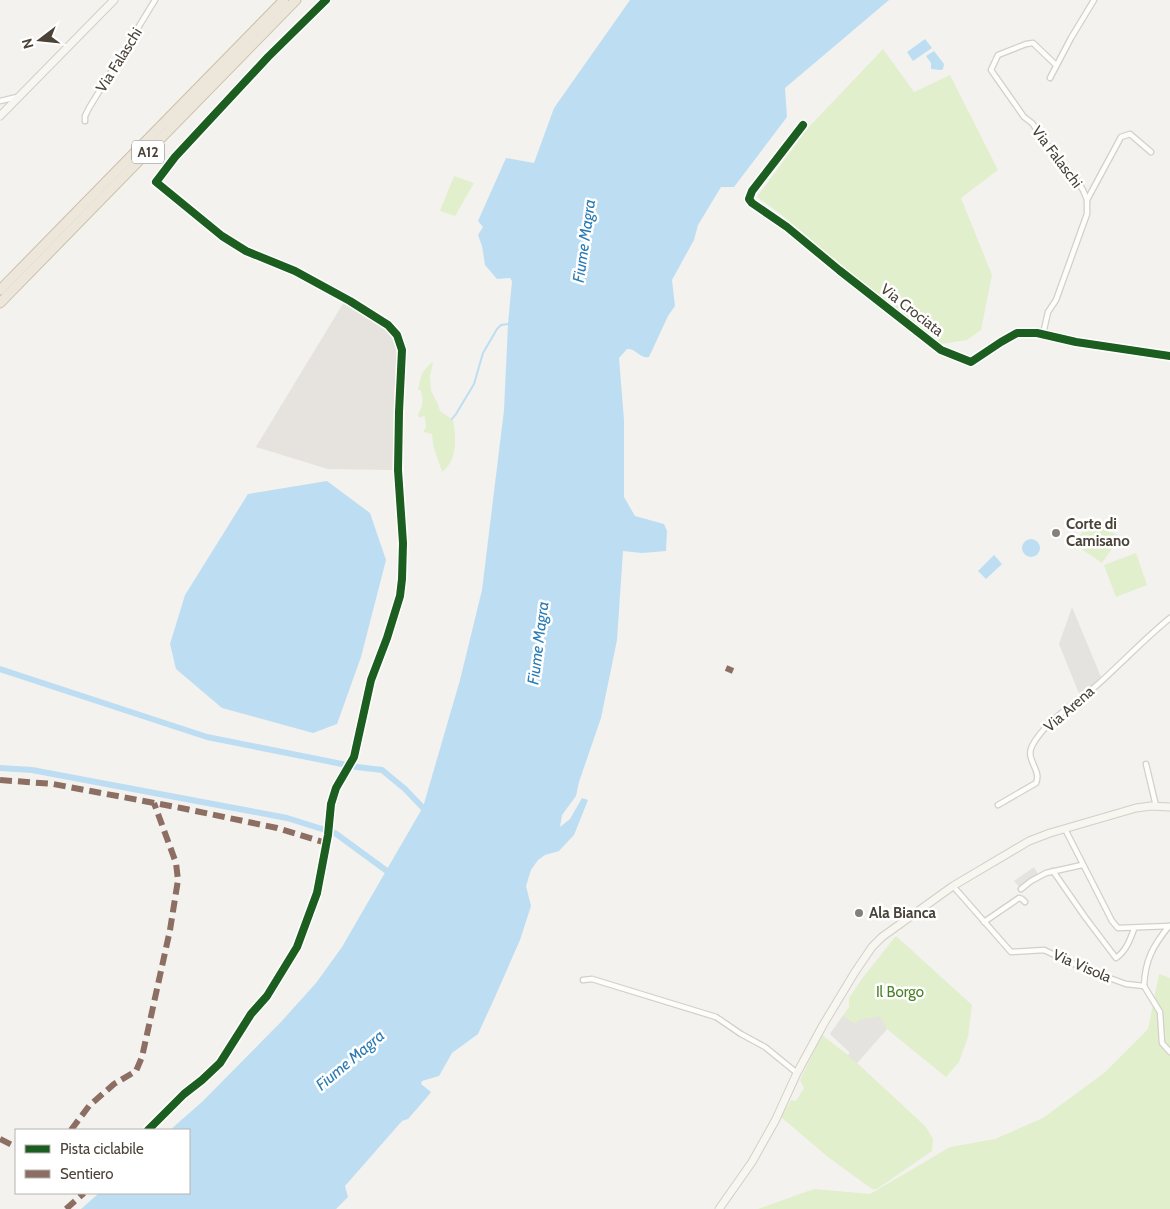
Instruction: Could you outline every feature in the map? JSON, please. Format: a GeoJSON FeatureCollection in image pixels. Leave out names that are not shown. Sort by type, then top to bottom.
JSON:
{"type":"FeatureCollection","features":[{"type":"Feature","properties":{"kind":"highway","name":"A12"},"geometry":{"type":"LineString","coordinates":[[0,290],[284,0]]}},
{"type":"Feature","properties":{"kind":"highway","name":"A12"},"geometry":{"type":"LineString","coordinates":[[0,303],[296,0]]}},
{"type":"Feature","properties":{"kind":"main road"},"geometry":{"type":"LineString","coordinates":[[0,116],[114,0]]}},
{"type":"Feature","properties":{"kind":"main road"},"geometry":{"type":"LineString","coordinates":[[719,1209],[752,1162],[823,1025],[872,947],[893,927],[953,886],[1030,842],[1064,829],[1136,808],[1170,807]]}},
{"type":"Feature","properties":{"kind":"street","name":"Via Falaschi"},"geometry":{"type":"LineString","coordinates":[[85,121],[85,116],[155,0]]}},
{"type":"Feature","properties":{"kind":"street"},"geometry":{"type":"LineString","coordinates":[[1050,78],[1094,0]]}},
{"type":"Feature","properties":{"kind":"street","name":"Via Falaschi"},"geometry":{"type":"LineString","coordinates":[[1043,334],[1048,312],[1056,300],[1087,214],[1087,200],[1076,179],[1053,153],[1032,123],[1024,117],[991,70],[998,55],[1033,43],[1056,65]]}},
{"type":"Feature","properties":{"kind":"street"},"geometry":{"type":"LineString","coordinates":[[0,101],[19,96]]}},
{"type":"Feature","properties":{"kind":"street","name":"Via Crociata"},"geometry":{"type":"LineString","coordinates":[[803,125],[752,191],[749,199],[752,203],[787,226],[839,270],[941,350],[971,362],[1017,333],[1043,334],[1076,342],[1170,356]]}},
{"type":"Feature","properties":{"kind":"street"},"geometry":{"type":"LineString","coordinates":[[1087,200],[1121,137],[1130,134],[1151,152]]}},
{"type":"Feature","properties":{"kind":"street","name":"Via Arena"},"geometry":{"type":"LineString","coordinates":[[998,805],[1036,783],[1037,774],[1030,757],[1030,752],[1042,731],[1097,685],[1170,618]]}},
{"type":"Feature","properties":{"kind":"street"},"geometry":{"type":"LineString","coordinates":[[1146,764],[1156,806]]}},
{"type":"Feature","properties":{"kind":"street"},"geometry":{"type":"LineString","coordinates":[[1064,829],[1112,921],[1118,928],[1134,929],[1170,926]]}},
{"type":"Feature","properties":{"kind":"street"},"geometry":{"type":"LineString","coordinates":[[1021,889],[1046,873],[1082,865]]}},
{"type":"Feature","properties":{"kind":"street","name":"Via Visola"},"geometry":{"type":"LineString","coordinates":[[1053,871],[1085,918],[1116,958],[1122,954],[1131,939],[1134,929]]}},
{"type":"Feature","properties":{"kind":"street","name":"Via Visola"},"geometry":{"type":"LineString","coordinates":[[953,886],[1011,952],[1044,950],[1087,970],[1126,984],[1144,986]]}},
{"type":"Feature","properties":{"kind":"street"},"geometry":{"type":"LineString","coordinates":[[984,922],[1019,898],[1025,902]]}},
{"type":"Feature","properties":{"kind":"street"},"geometry":{"type":"LineString","coordinates":[[1170,926],[1155,946],[1147,962],[1144,986],[1160,1012],[1162,1044],[1170,1052]]}},
{"type":"Feature","properties":{"kind":"street"},"geometry":{"type":"LineString","coordinates":[[583,980],[592,979],[716,1017],[765,1047],[797,1073]]}},
{"type":"Feature","properties":{"kind":"shaded area"},"geometry":{"type":"Polygon","coordinates":[[[344,302],[386,328],[394,337],[398,346],[394,470],[328,469],[256,447],[344,302]]]}},
{"type":"Feature","properties":{"kind":"shaded area"},"geometry":{"type":"Polygon","coordinates":[[[1072,607],[1101,677],[1080,696],[1059,644],[1072,607]]]}},
{"type":"Feature","properties":{"kind":"shaded area"},"geometry":{"type":"Polygon","coordinates":[[[1034,867],[1039,876],[1021,889],[1014,881],[1034,867]]]}},
{"type":"Feature","properties":{"kind":"shaded area","name":"Il Borgo"},"geometry":{"type":"Polygon","coordinates":[[[843,1016],[856,1024],[858,1020],[880,1016],[887,1029],[857,1063],[848,1056],[850,1052],[830,1034],[843,1016]]]}},
{"type":"Feature","properties":{"kind":"green space"},"geometry":{"type":"Polygon","coordinates":[[[883,49],[914,92],[950,75],[998,170],[961,198],[992,275],[981,330],[967,340],[941,344],[880,298],[778,212],[757,197],[807,129],[883,49]]]}},
{"type":"Feature","properties":{"kind":"green space"},"geometry":{"type":"Polygon","coordinates":[[[454,176],[474,183],[455,216],[440,211],[454,176]]]}},
{"type":"Feature","properties":{"kind":"green space"},"geometry":{"type":"Polygon","coordinates":[[[432,362],[430,376],[431,391],[440,411],[453,420],[455,434],[455,448],[451,461],[442,472],[433,445],[432,434],[424,432],[426,428],[425,417],[420,418],[418,415],[422,403],[421,391],[418,389],[422,373],[432,362]]]}},
{"type":"Feature","properties":{"kind":"green space"},"geometry":{"type":"Polygon","coordinates":[[[1092,518],[1120,537],[1102,563],[1074,544],[1092,518]]]}},
{"type":"Feature","properties":{"kind":"green space"},"geometry":{"type":"Polygon","coordinates":[[[1136,553],[1147,585],[1116,597],[1104,565],[1136,553]]]}},
{"type":"Feature","properties":{"kind":"green space"},"geometry":{"type":"Polygon","coordinates":[[[896,936],[972,1005],[968,1037],[959,1062],[946,1077],[887,1029],[857,1063],[926,1127],[933,1139],[932,1151],[877,1189],[872,1189],[828,1157],[781,1117],[791,1100],[796,1101],[804,1088],[800,1080],[822,1035],[848,1055],[850,1053],[830,1034],[849,1007],[849,998],[896,936]]]}},
{"type":"Feature","properties":{"kind":"green space"},"geometry":{"type":"Polygon","coordinates":[[[1159,974],[1170,978],[1170,1209],[758,1209],[814,1189],[870,1194],[950,1147],[995,1139],[1043,1118],[1104,1073],[1148,1029],[1159,974]]]}},
{"type":"Feature","properties":{"kind":"water","name":"Fiume Magra"},"geometry":{"type":"Polygon","coordinates":[[[630,0],[889,0],[785,88],[787,117],[734,187],[721,187],[698,225],[694,240],[672,280],[675,306],[668,316],[649,357],[627,349],[619,358],[624,420],[624,497],[635,516],[664,524],[667,531],[666,551],[642,553],[623,551],[617,640],[601,718],[576,796],[562,815],[560,827],[570,819],[582,798],[588,800],[574,835],[559,851],[545,855],[538,860],[531,870],[526,886],[531,906],[520,940],[478,1034],[452,1053],[439,1076],[422,1081],[421,1084],[431,1092],[408,1119],[402,1121],[345,1186],[348,1197],[336,1209],[81,1209],[98,1194],[190,1194],[190,1129],[171,1129],[203,1101],[280,1023],[316,983],[342,947],[423,807],[460,680],[482,590],[504,410],[512,281],[510,278],[497,279],[485,265],[478,235],[483,227],[478,221],[506,158],[534,163],[554,108],[630,0]]]}},
{"type":"Feature","properties":{"kind":"water"},"geometry":{"type":"Polygon","coordinates":[[[925,39],[932,48],[913,61],[907,52],[925,39]]]}},
{"type":"Feature","properties":{"kind":"water"},"geometry":{"type":"Polygon","coordinates":[[[934,51],[944,64],[941,70],[931,69],[931,63],[926,56],[934,51]]]}},
{"type":"Feature","properties":{"kind":"water"},"geometry":{"type":"Polygon","coordinates":[[[327,481],[370,513],[386,560],[361,657],[337,724],[313,733],[222,708],[176,669],[170,644],[185,595],[248,494],[327,481]]]}},
{"type":"Feature","properties":{"kind":"water"},"geometry":{"type":"Polygon","coordinates":[[[1027,539],[1035,539],[1040,544],[1038,555],[1027,557],[1022,552],[1022,544],[1027,539]]]}},
{"type":"Feature","properties":{"kind":"water"},"geometry":{"type":"Polygon","coordinates":[[[994,555],[1002,564],[986,579],[978,571],[994,555]]]}},
{"type":"Feature","properties":{"kind":"waterway"},"geometry":{"type":"LineString","coordinates":[[452,419],[474,384],[483,353],[497,329],[501,325],[508,324]]}},
{"type":"Feature","properties":{"kind":"waterway"},"geometry":{"type":"LineString","coordinates":[[0,669],[207,737],[357,767],[382,770],[405,789],[427,812]]}},
{"type":"Feature","properties":{"kind":"waterway"},"geometry":{"type":"LineString","coordinates":[[0,768],[32,770],[287,818],[335,833],[391,874]]}},
{"type":"Feature","properties":{"kind":"marked path"},"geometry":{"type":"LineString","coordinates":[[726,668],[733,671]]}},
{"type":"Feature","properties":{"kind":"marked path"},"geometry":{"type":"LineString","coordinates":[[0,780],[53,784],[181,808],[277,828],[326,843]]}},
{"type":"Feature","properties":{"kind":"marked path"},"geometry":{"type":"LineString","coordinates":[[72,1129],[89,1106],[114,1084],[136,1071],[142,1057],[170,930],[178,880],[176,863],[154,803]]}},
{"type":"Feature","properties":{"kind":"marked path"},"geometry":{"type":"LineString","coordinates":[[0,1139],[15,1146]]}},
{"type":"Feature","properties":{"kind":"marked path"},"geometry":{"type":"LineString","coordinates":[[66,1209],[83,1194]]}},
{"type":"Feature","properties":{"kind":"cycle path"},"geometry":{"type":"LineString","coordinates":[[149,1129],[184,1094],[220,1063],[251,1014],[267,996],[297,947],[317,893],[328,835],[331,804],[336,788],[354,757],[371,680],[400,596],[403,543],[398,470],[402,350],[397,335],[388,325],[350,301],[295,271],[246,251],[222,236],[156,182],[175,157],[268,57],[326,0]]}},
{"type":"Feature","properties":{"kind":"cycle path"},"geometry":{"type":"LineString","coordinates":[[803,125],[752,191],[749,199],[941,350],[971,362],[1017,333],[1037,333],[1076,342],[1170,356]]}},
{"type":"Feature","properties":{"kind":"place","name":"Corte di Camisano"},"geometry":{"type":"Point","coordinates":[1056,533]}},
{"type":"Feature","properties":{"kind":"place","name":"Ala Bianca"},"geometry":{"type":"Point","coordinates":[859,913]}}]}
